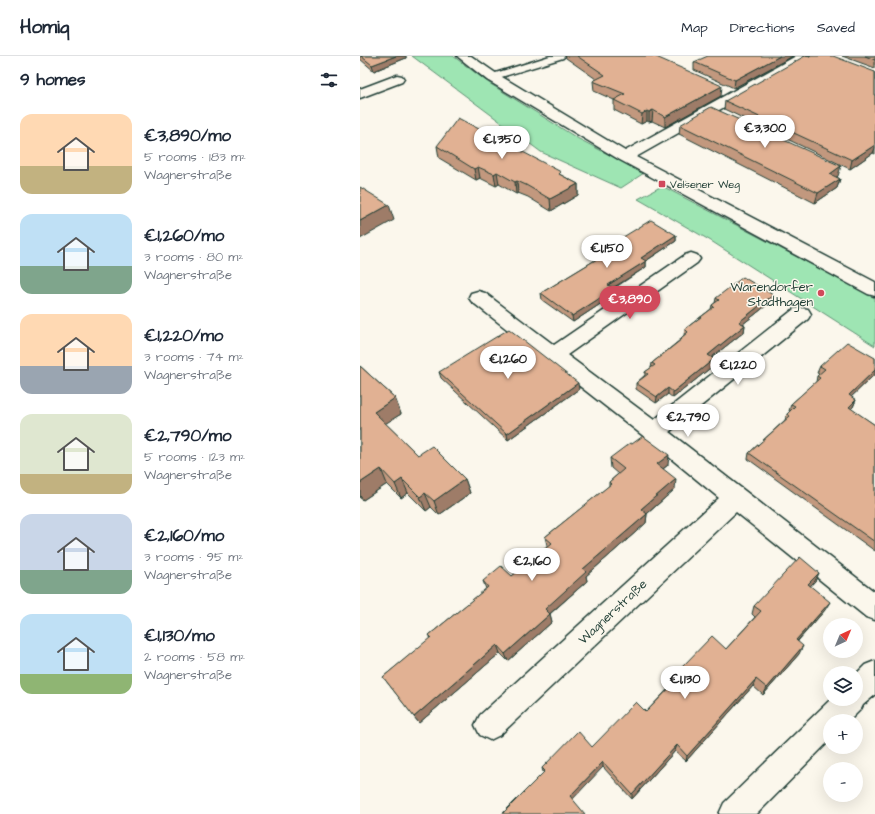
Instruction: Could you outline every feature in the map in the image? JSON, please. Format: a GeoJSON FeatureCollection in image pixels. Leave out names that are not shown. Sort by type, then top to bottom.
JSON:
{"type":"FeatureCollection","features":[{"type":"Feature","properties":{"kind":"street"},"geometry":{"type":"LineString","coordinates":[[463,56],[492,77],[625,157],[875,290]]}},
{"type":"Feature","properties":{"kind":"street"},"geometry":{"type":"LineString","coordinates":[[625,157],[805,56]]}},
{"type":"Feature","properties":{"kind":"street"},"geometry":{"type":"LineString","coordinates":[[360,94],[397,79]]}},
{"type":"Feature","properties":{"kind":"street"},"geometry":{"type":"LineString","coordinates":[[721,89],[734,95]]}},
{"type":"Feature","properties":{"kind":"street"},"geometry":{"type":"LineString","coordinates":[[709,109],[723,116]]}},
{"type":"Feature","properties":{"kind":"street"},"geometry":{"type":"LineString","coordinates":[[553,355],[691,259]]}},
{"type":"Feature","properties":{"kind":"street"},"geometry":{"type":"LineString","coordinates":[[478,297],[654,432],[875,608]]}},
{"type":"Feature","properties":{"kind":"street"},"geometry":{"type":"LineString","coordinates":[[654,432],[800,314]]}},
{"type":"Feature","properties":{"kind":"street","name":"Wagnerstraße"},"geometry":{"type":"LineString","coordinates":[[490,725],[735,498]]}},
{"type":"Feature","properties":{"kind":"street"},"geometry":{"type":"LineString","coordinates":[[863,687],[875,675]]}},
{"type":"Feature","properties":{"kind":"street"},"geometry":{"type":"LineString","coordinates":[[735,814],[844,706]]}},
{"type":"Feature","properties":{"kind":"lane"},"geometry":{"type":"LineString","coordinates":[[492,77],[560,56]]}},
{"type":"Feature","properties":{"kind":"green space"},"geometry":{"type":"Polygon","coordinates":[[[412,56],[453,56],[489,83],[577,138],[644,173],[621,188],[541,152],[412,56]]]}},
{"type":"Feature","properties":{"kind":"green space"},"geometry":{"type":"Polygon","coordinates":[[[662,186],[875,298],[875,346],[711,241],[638,199],[662,186]]]}},
{"type":"Feature","properties":{"kind":"building"},"geometry":{"type":"Polygon","coordinates":[[[361,56],[396,56],[372,65],[361,56]]]}},
{"type":"Feature","properties":{"kind":"building"},"geometry":{"type":"Polygon","coordinates":[[[577,56],[654,56],[722,86],[665,117],[653,110],[642,114],[614,100],[625,94],[593,81],[605,75],[577,56]]]}},
{"type":"Feature","properties":{"kind":"building"},"geometry":{"type":"Polygon","coordinates":[[[708,56],[780,56],[735,80],[694,62],[708,56]]]}},
{"type":"Feature","properties":{"kind":"building"},"geometry":{"type":"Polygon","coordinates":[[[805,56],[833,56],[875,72],[875,145],[852,160],[725,101],[805,56]]]}},
{"type":"Feature","properties":{"kind":"building"},"geometry":{"type":"Polygon","coordinates":[[[865,56],[875,56],[875,60],[865,56]]]}},
{"type":"Feature","properties":{"kind":"building"},"geometry":{"type":"Polygon","coordinates":[[[711,107],[841,166],[830,174],[840,179],[818,193],[680,125],[711,107]]]}},
{"type":"Feature","properties":{"kind":"building"},"geometry":{"type":"Polygon","coordinates":[[[458,118],[561,172],[559,174],[578,184],[550,199],[526,185],[517,181],[515,182],[497,172],[494,174],[478,167],[474,169],[437,146],[458,118]]]}},
{"type":"Feature","properties":{"kind":"building"},"geometry":{"type":"Polygon","coordinates":[[[360,187],[389,205],[360,221],[360,187]]]}},
{"type":"Feature","properties":{"kind":"building"},"geometry":{"type":"Polygon","coordinates":[[[651,220],[676,235],[641,258],[646,261],[608,285],[614,289],[572,316],[541,293],[620,245],[615,242],[651,220]]]}},
{"type":"Feature","properties":{"kind":"building"},"geometry":{"type":"Polygon","coordinates":[[[743,277],[773,295],[739,322],[745,325],[708,355],[714,359],[673,392],[668,388],[657,397],[636,383],[648,374],[645,372],[655,365],[652,363],[682,339],[681,338],[688,332],[685,329],[714,307],[712,305],[719,300],[716,298],[743,277]]]}},
{"type":"Feature","properties":{"kind":"building"},"geometry":{"type":"Polygon","coordinates":[[[509,329],[578,383],[507,434],[439,372],[509,329]]]}},
{"type":"Feature","properties":{"kind":"building"},"geometry":{"type":"Polygon","coordinates":[[[847,342],[875,358],[875,370],[849,395],[856,400],[849,407],[875,425],[875,542],[749,453],[790,416],[787,414],[795,406],[791,404],[820,378],[817,376],[825,369],[820,366],[847,342]]]}},
{"type":"Feature","properties":{"kind":"building"},"geometry":{"type":"Polygon","coordinates":[[[360,366],[395,398],[374,412],[418,455],[432,446],[465,479],[434,501],[425,493],[420,497],[402,479],[395,484],[381,469],[360,483],[360,366]]]}},
{"type":"Feature","properties":{"kind":"building"},"geometry":{"type":"Polygon","coordinates":[[[643,436],[669,455],[657,464],[676,479],[641,509],[647,514],[583,569],[586,572],[545,609],[550,614],[505,654],[497,645],[414,717],[383,677],[431,637],[429,635],[488,587],[483,581],[501,566],[512,576],[552,543],[545,537],[611,484],[609,482],[624,469],[610,458],[630,443],[632,444],[643,436]]]}},
{"type":"Feature","properties":{"kind":"building"},"geometry":{"type":"Polygon","coordinates":[[[800,557],[819,573],[808,584],[830,602],[796,640],[803,646],[767,688],[756,679],[687,756],[677,745],[632,794],[603,762],[570,796],[585,814],[502,814],[545,771],[542,768],[578,731],[592,747],[636,702],[646,712],[686,671],[682,667],[712,636],[726,649],[761,611],[754,606],[800,557]]]}},
{"type":"Feature","properties":{"kind":"place","name":"Velsener Weg"},"geometry":{"type":"Point","coordinates":[662,184]}},
{"type":"Feature","properties":{"kind":"place","name":"Warendorfer Stadthagen"},"geometry":{"type":"Point","coordinates":[821,293]}}]}
